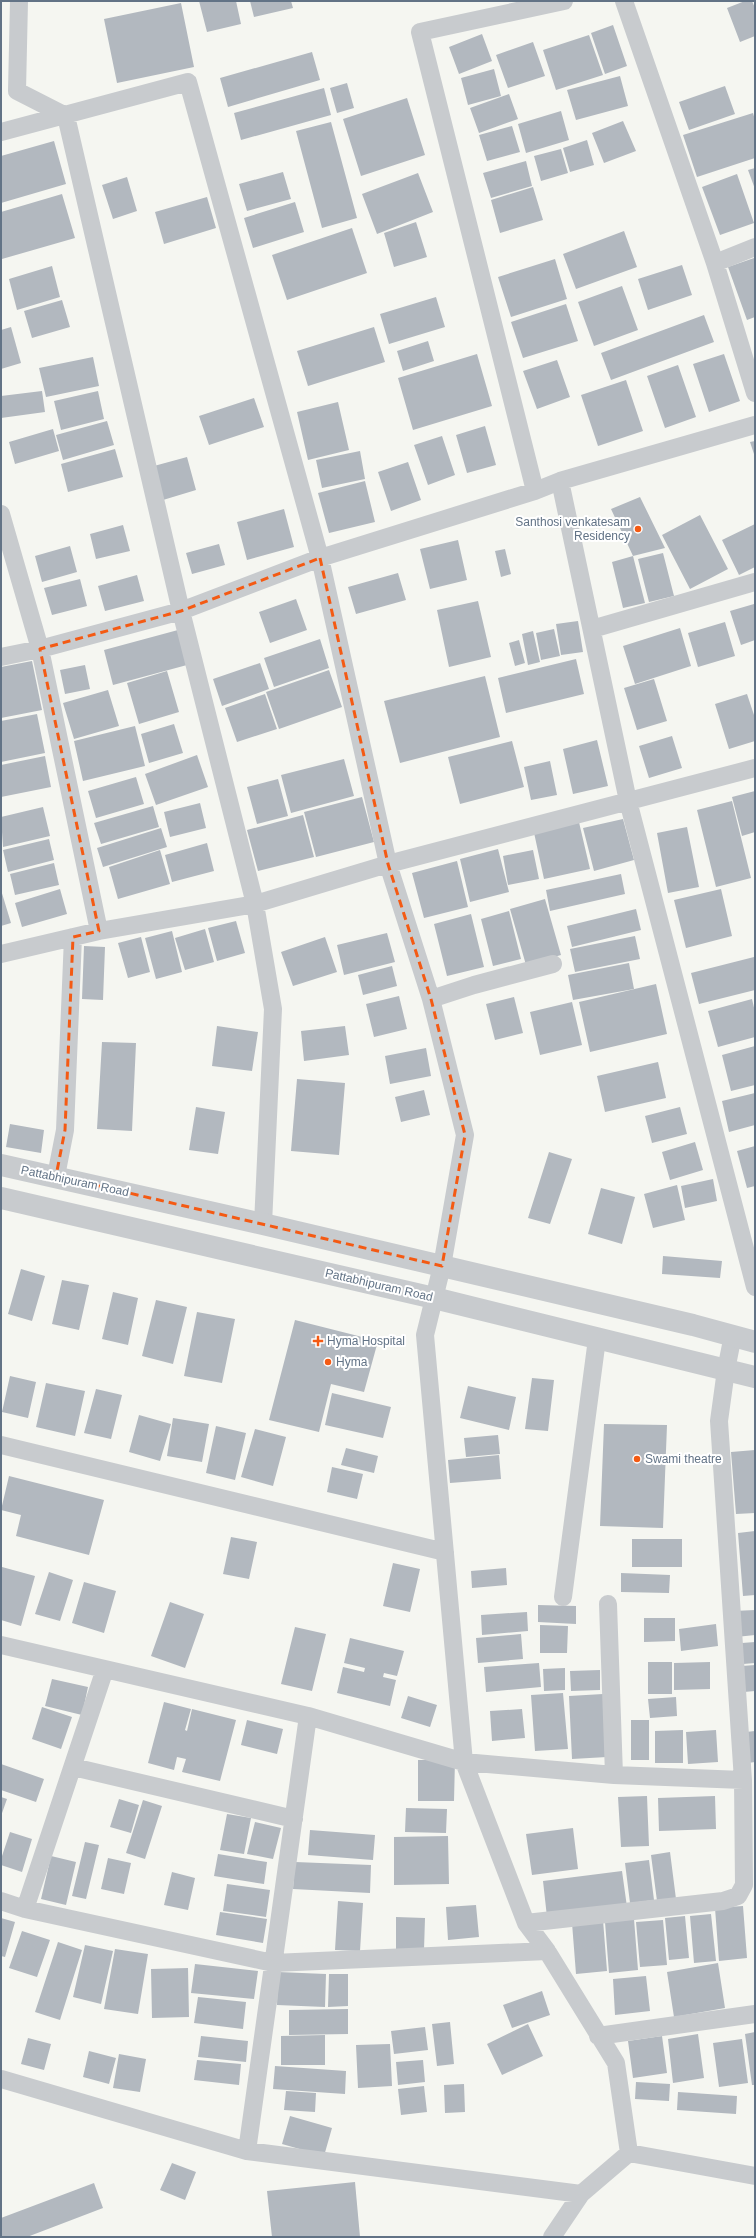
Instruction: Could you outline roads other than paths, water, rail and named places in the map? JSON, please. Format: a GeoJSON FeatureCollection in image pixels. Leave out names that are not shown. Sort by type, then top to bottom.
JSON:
{"type":"FeatureCollection","features":[{"type":"Feature","properties":{"kind":"street"},"geometry":{"type":"LineString","coordinates":[[19,1],[17,91],[66,116],[181,611],[255,904],[273,1009],[263,1224]]}},
{"type":"Feature","properties":{"kind":"street"},"geometry":{"type":"LineString","coordinates":[[535,491],[420,32],[564,1]]}},
{"type":"Feature","properties":{"kind":"street"},"geometry":{"type":"LineString","coordinates":[[624,1],[715,263],[755,393]]}},
{"type":"Feature","properties":{"kind":"street"},"geometry":{"type":"LineString","coordinates":[[1,132],[66,116],[188,82],[320,558],[388,864],[431,999],[465,1136],[442,1266],[425,1335],[464,1762],[526,1922],[547,1951],[616,2063],[629,2152]]}},
{"type":"Feature","properties":{"kind":"street"},"geometry":{"type":"LineString","coordinates":[[715,263],[755,248]]}},
{"type":"Feature","properties":{"kind":"street"},"geometry":{"type":"LineString","coordinates":[[1,657],[40,649],[181,611],[320,558],[535,491],[560,481],[755,425]]}},
{"type":"Feature","properties":{"kind":"street"},"geometry":{"type":"LineString","coordinates":[[560,481],[628,801],[755,1287]]}},
{"type":"Feature","properties":{"kind":"street"},"geometry":{"type":"LineString","coordinates":[[1,514],[40,649],[99,931]]}},
{"type":"Feature","properties":{"kind":"street"},"geometry":{"type":"LineString","coordinates":[[592,629],[755,582]]}},
{"type":"Feature","properties":{"kind":"street"},"geometry":{"type":"LineString","coordinates":[[1,954],[99,931],[255,904],[388,864],[755,768]]}},
{"type":"Feature","properties":{"kind":"street"},"geometry":{"type":"LineString","coordinates":[[56,1176],[65,1130],[73,937]]}},
{"type":"Feature","properties":{"kind":"street"},"geometry":{"type":"LineString","coordinates":[[431,999],[474,985],[553,964]]}},
{"type":"Feature","properties":{"kind":"street","name":"Pattabhipuram Road"},"geometry":{"type":"LineString","coordinates":[[1,1165],[56,1176],[442,1266],[733,1335],[755,1342]]}},
{"type":"Feature","properties":{"kind":"street","name":"Pattabhipuram Road"},"geometry":{"type":"LineString","coordinates":[[1,1198],[434,1298],[755,1378]]}},
{"type":"Feature","properties":{"kind":"street"},"geometry":{"type":"LineString","coordinates":[[526,1922],[724,1902],[738,1896],[744,1885],[743,1780],[719,1421],[726,1370],[733,1335]]}},
{"type":"Feature","properties":{"kind":"street"},"geometry":{"type":"LineString","coordinates":[[563,1597],[597,1338]]}},
{"type":"Feature","properties":{"kind":"street"},"geometry":{"type":"LineString","coordinates":[[1,1445],[445,1552]]}},
{"type":"Feature","properties":{"kind":"street"},"geometry":{"type":"LineString","coordinates":[[608,1604],[614,1775]]}},
{"type":"Feature","properties":{"kind":"street"},"geometry":{"type":"LineString","coordinates":[[1,1644],[308,1716],[464,1762],[614,1775],[743,1780]]}},
{"type":"Feature","properties":{"kind":"street"},"geometry":{"type":"LineString","coordinates":[[25,1909],[105,1669]]}},
{"type":"Feature","properties":{"kind":"street"},"geometry":{"type":"LineString","coordinates":[[246,2151],[308,1716]]}},
{"type":"Feature","properties":{"kind":"street"},"geometry":{"type":"LineString","coordinates":[[73,1767],[294,1818]]}},
{"type":"Feature","properties":{"kind":"street"},"geometry":{"type":"LineString","coordinates":[[1,1901],[25,1909],[273,1963],[547,1951]]}},
{"type":"Feature","properties":{"kind":"street"},"geometry":{"type":"LineString","coordinates":[[598,2036],[755,2014]]}},
{"type":"Feature","properties":{"kind":"street"},"geometry":{"type":"LineString","coordinates":[[1,2079],[246,2151],[581,2194]]}},
{"type":"Feature","properties":{"kind":"street"},"geometry":{"type":"LineString","coordinates":[[629,2152],[755,2176]]}},
{"type":"Feature","properties":{"kind":"street"},"geometry":{"type":"LineString","coordinates":[[552,2237],[581,2194],[629,2152]]}},
{"type":"Feature","properties":{"kind":"place","name":"Santhosi venkatesam Residency"},"geometry":{"type":"Point","coordinates":[638,529]}},
{"type":"Feature","properties":{"kind":"place","name":"Hyma Hospital"},"geometry":{"type":"Point","coordinates":[318,1341]}},
{"type":"Feature","properties":{"kind":"place","name":"Hyma"},"geometry":{"type":"Point","coordinates":[328,1362]}},
{"type":"Feature","properties":{"kind":"place","name":"Swami theatre"},"geometry":{"type":"Point","coordinates":[637,1459]}}]}
